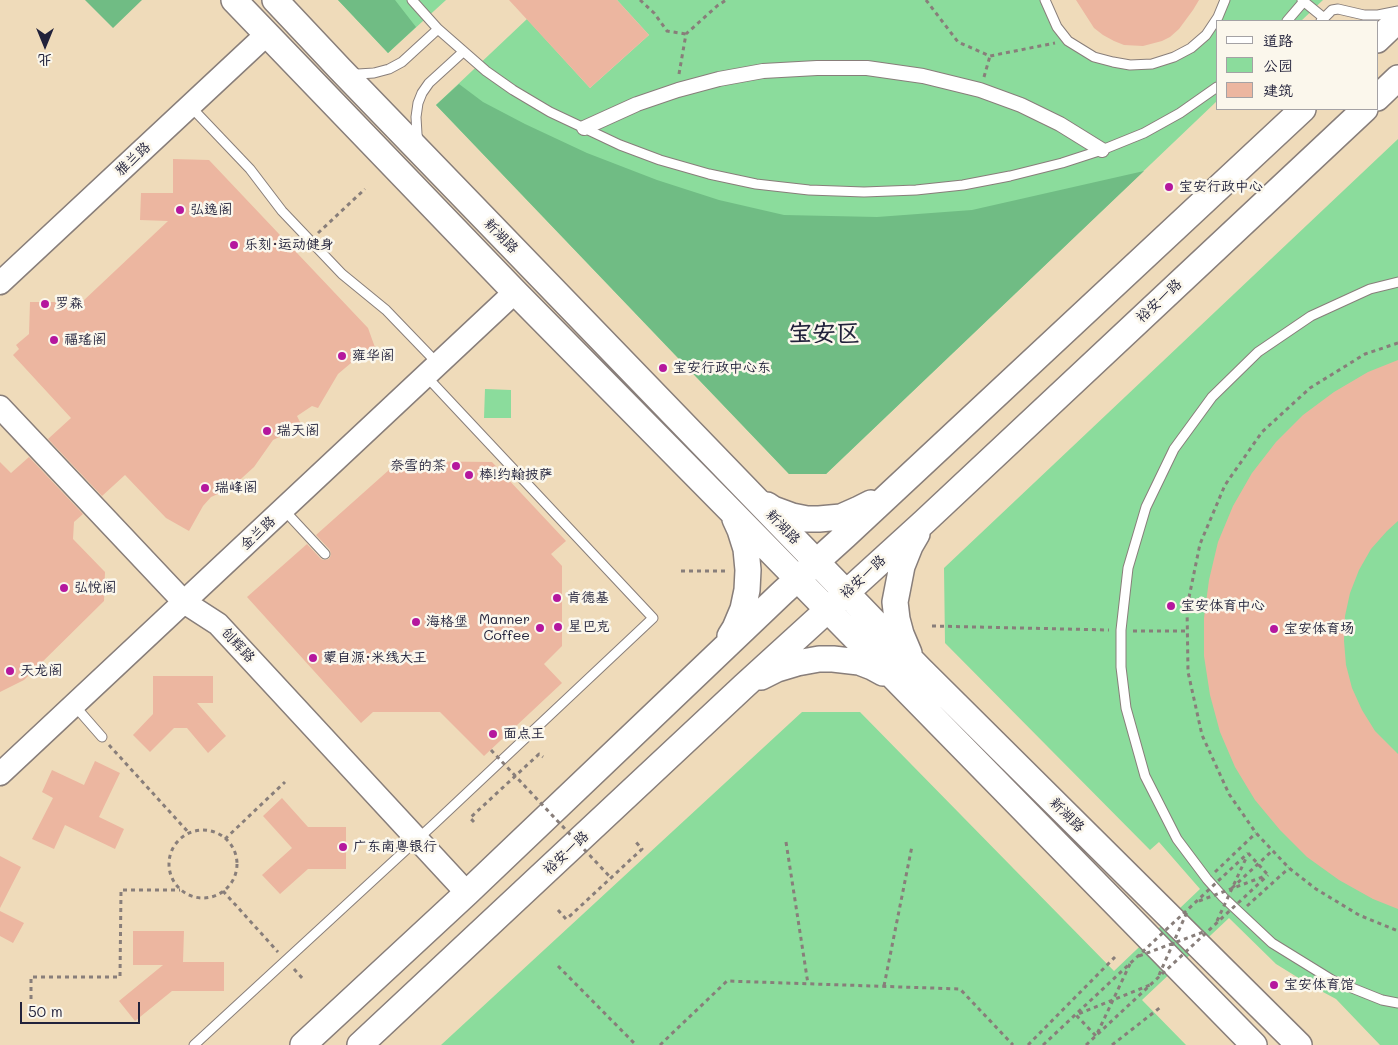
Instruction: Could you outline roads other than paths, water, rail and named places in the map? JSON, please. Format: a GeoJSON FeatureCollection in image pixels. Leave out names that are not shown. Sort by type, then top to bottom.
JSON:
{"type":"FeatureCollection","features":[{"type":"Feature","properties":{"kind":"main road","name":"新湖路"},"geometry":{"type":"LineString","coordinates":[[234,0],[515,292],[1254,1045]]}},
{"type":"Feature","properties":{"kind":"main road","name":"新湖路"},"geometry":{"type":"LineString","coordinates":[[275,0],[340,70],[920,669],[1299,1045]]}},
{"type":"Feature","properties":{"kind":"main road"},"geometry":{"type":"LineString","coordinates":[[1378,39],[1398,20]]}},
{"type":"Feature","properties":{"kind":"main road"},"geometry":{"type":"LineString","coordinates":[[1378,97],[1398,78]]}},
{"type":"Feature","properties":{"kind":"main road"},"geometry":{"type":"LineString","coordinates":[[303,1045],[468,893],[797,579],[1302,110]]}},
{"type":"Feature","properties":{"kind":"main road","name":"裕安一路"},"geometry":{"type":"LineString","coordinates":[[360,1045],[744,686],[924,522],[1364,110]]}},
{"type":"Feature","properties":{"kind":"main road"},"geometry":{"type":"LineString","coordinates":[[434,208],[442,213],[454,211],[460,201],[457,190]]}},
{"type":"Feature","properties":{"kind":"main road"},"geometry":{"type":"LineString","coordinates":[[749,493],[773,509],[792,516],[818,519],[841,517],[860,509],[897,488]]}},
{"type":"Feature","properties":{"kind":"main road"},"geometry":{"type":"LineString","coordinates":[[712,660],[725,645],[735,628],[743,609],[747,590],[746,550],[740,530],[730,510]]}},
{"type":"Feature","properties":{"kind":"main road"},"geometry":{"type":"LineString","coordinates":[[920,669],[909,652],[901,634],[897,620],[896,602],[902,566],[910,546],[924,522]]}},
{"type":"Feature","properties":{"kind":"main road"},"geometry":{"type":"LineString","coordinates":[[744,686],[777,669],[819,659],[833,659],[859,662],[872,667],[887,675],[903,688]]}},
{"type":"Feature","properties":{"kind":"main road"},"geometry":{"type":"LineString","coordinates":[[943,728],[939,718],[945,708],[953,706],[963,711]]}},
{"type":"Feature","properties":{"kind":"street","name":"雅兰路"},"geometry":{"type":"LineString","coordinates":[[0,283],[267,34]]}},
{"type":"Feature","properties":{"kind":"street"},"geometry":{"type":"LineString","coordinates":[[584,128],[637,104],[718,78],[817,68],[867,68],[924,76],[980,90],[1021,105],[1060,124],[1102,150]]}},
{"type":"Feature","properties":{"kind":"street","name":"金兰路"},"geometry":{"type":"LineString","coordinates":[[0,774],[515,292]]}},
{"type":"Feature","properties":{"kind":"street","name":"创辉路"},"geometry":{"type":"LineString","coordinates":[[0,406],[184,602],[218,624],[468,893]]}},
{"type":"Feature","properties":{"kind":"lane"},"geometry":{"type":"LineString","coordinates":[[412,0],[438,29],[486,71],[550,112],[620,145],[660,160],[709,174],[756,184],[809,190],[864,192],[916,190],[963,185],[1062,163],[1102,150],[1144,133],[1180,113],[1216,88]]}},
{"type":"Feature","properties":{"kind":"lane"},"geometry":{"type":"LineString","coordinates":[[1044,0],[1058,27],[1068,41],[1094,57],[1130,65],[1152,64],[1174,57],[1191,48],[1206,35],[1218,17],[1225,0]]}},
{"type":"Feature","properties":{"kind":"lane"},"geometry":{"type":"LineString","coordinates":[[1287,20],[1303,1],[1322,20],[1332,10],[1338,9],[1364,16],[1398,11]]}},
{"type":"Feature","properties":{"kind":"lane"},"geometry":{"type":"LineString","coordinates":[[340,70],[358,74],[374,74],[389,69],[402,62],[438,29]]}},
{"type":"Feature","properties":{"kind":"lane"},"geometry":{"type":"LineString","coordinates":[[422,153],[417,134],[416,117],[422,93],[429,83],[463,52]]}},
{"type":"Feature","properties":{"kind":"lane"},"geometry":{"type":"LineString","coordinates":[[190,106],[250,168],[282,211],[342,274],[386,310],[432,370],[653,618],[194,1045]]}},
{"type":"Feature","properties":{"kind":"lane"},"geometry":{"type":"LineString","coordinates":[[1398,282],[1370,289],[1311,316],[1258,352],[1212,397],[1174,449],[1146,507],[1128,568],[1121,630],[1121,667],[1126,708],[1145,776],[1176,839],[1207,879],[1239,914],[1272,943],[1332,980],[1382,1000],[1398,1003]]}},
{"type":"Feature","properties":{"kind":"lane"},"geometry":{"type":"LineString","coordinates":[[283,509],[324,554]]}},
{"type":"Feature","properties":{"kind":"lane"},"geometry":{"type":"LineString","coordinates":[[74,705],[102,737]]}},
{"type":"Feature","properties":{"kind":"place","name":"宝安行政中心"},"geometry":{"type":"Point","coordinates":[1169,187]}},
{"type":"Feature","properties":{"kind":"place","name":"弘逸阁"},"geometry":{"type":"Point","coordinates":[180,210]}},
{"type":"Feature","properties":{"kind":"place","name":"乐刻·运动健身"},"geometry":{"type":"Point","coordinates":[234,245]}},
{"type":"Feature","properties":{"kind":"place","name":"罗森"},"geometry":{"type":"Point","coordinates":[45,304]}},
{"type":"Feature","properties":{"kind":"place","name":"福瑶阁"},"geometry":{"type":"Point","coordinates":[54,340]}},
{"type":"Feature","properties":{"kind":"place","name":"雍华阁"},"geometry":{"type":"Point","coordinates":[342,356]}},
{"type":"Feature","properties":{"kind":"place","name":"宝安行政中心东"},"geometry":{"type":"Point","coordinates":[663,368]}},
{"type":"Feature","properties":{"kind":"place","name":"瑞天阁"},"geometry":{"type":"Point","coordinates":[267,431]}},
{"type":"Feature","properties":{"kind":"place","name":"奈雪的茶"},"geometry":{"type":"Point","coordinates":[456,466]}},
{"type":"Feature","properties":{"kind":"place","name":"棒!约翰披萨"},"geometry":{"type":"Point","coordinates":[469,475]}},
{"type":"Feature","properties":{"kind":"place","name":"瑞峰阁"},"geometry":{"type":"Point","coordinates":[205,488]}},
{"type":"Feature","properties":{"kind":"place","name":"弘悦阁"},"geometry":{"type":"Point","coordinates":[64,588]}},
{"type":"Feature","properties":{"kind":"place","name":"肯德基"},"geometry":{"type":"Point","coordinates":[557,598]}},
{"type":"Feature","properties":{"kind":"place","name":"宝安体育中心"},"geometry":{"type":"Point","coordinates":[1171,606]}},
{"type":"Feature","properties":{"kind":"place","name":"海格堡"},"geometry":{"type":"Point","coordinates":[416,622]}},
{"type":"Feature","properties":{"kind":"place","name":"星巴克"},"geometry":{"type":"Point","coordinates":[558,627]}},
{"type":"Feature","properties":{"kind":"place","name":"Manner Coffee"},"geometry":{"type":"Point","coordinates":[540,628]}},
{"type":"Feature","properties":{"kind":"place","name":"宝安体育场"},"geometry":{"type":"Point","coordinates":[1274,629]}},
{"type":"Feature","properties":{"kind":"place","name":"蒙自源·米线大王"},"geometry":{"type":"Point","coordinates":[313,658]}},
{"type":"Feature","properties":{"kind":"place","name":"天龙阁"},"geometry":{"type":"Point","coordinates":[10,671]}},
{"type":"Feature","properties":{"kind":"place","name":"面点王"},"geometry":{"type":"Point","coordinates":[493,734]}},
{"type":"Feature","properties":{"kind":"place","name":"广东南粤银行"},"geometry":{"type":"Point","coordinates":[343,847]}},
{"type":"Feature","properties":{"kind":"place","name":"宝安体育馆"},"geometry":{"type":"Point","coordinates":[1274,985]}},
{"type":"Feature","properties":{"kind":"district","name":"宝安区"},"geometry":{"type":"Point","coordinates":[824,334]}}]}
